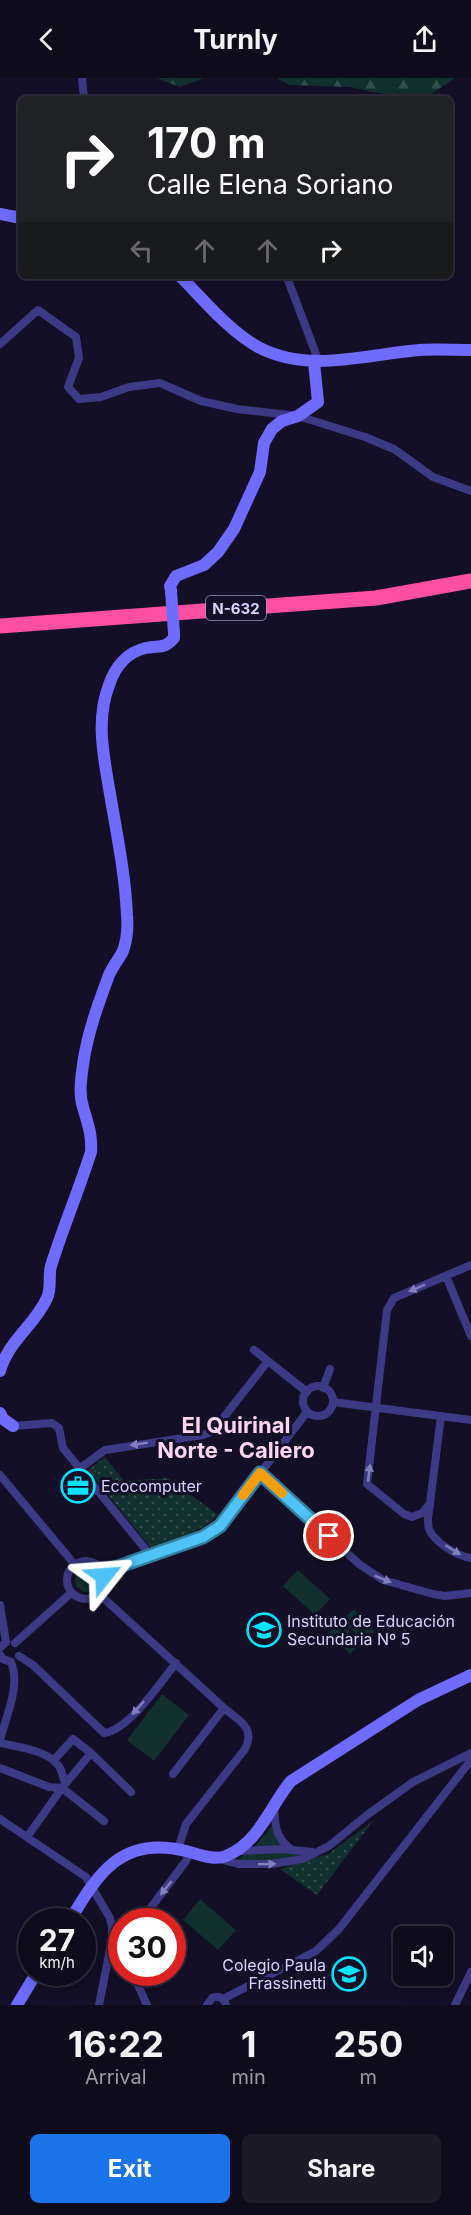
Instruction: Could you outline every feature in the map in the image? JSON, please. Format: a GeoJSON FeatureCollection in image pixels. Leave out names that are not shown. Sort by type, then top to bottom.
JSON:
{"type":"FeatureCollection","features":[{"type":"Feature","properties":{"kind":"highway","name":"N-632"},"geometry":{"type":"LineString","coordinates":[[0,626],[376,598],[471,582]]}},
{"type":"Feature","properties":{"kind":"street"},"geometry":{"type":"LineString","coordinates":[[82,78],[84,96]]}},
{"type":"Feature","properties":{"kind":"street"},"geometry":{"type":"LineString","coordinates":[[0,214],[18,217]]}},
{"type":"Feature","properties":{"kind":"street"},"geometry":{"type":"LineString","coordinates":[[183,279],[236,332],[280,357],[317,362],[420,350],[471,350]]}},
{"type":"Feature","properties":{"kind":"street"},"geometry":{"type":"LineString","coordinates":[[0,1371],[4,1358],[14,1341],[40,1312],[49,1295],[50,1269],[91,1152],[92,1136],[82,1106],[81,1083],[85,1056],[102,992],[111,970],[123,951],[127,935],[125,885],[101,740],[103,705],[118,665],[133,653],[147,647],[160,648],[168,645],[174,638],[170,586],[176,576],[204,565],[218,552],[234,529],[260,472],[264,442],[272,429],[282,421],[298,416],[318,402],[317,362],[287,279]]}},
{"type":"Feature","properties":{"kind":"street"},"geometry":{"type":"LineString","coordinates":[[0,344],[38,310],[76,337],[79,358],[68,387],[79,399],[100,397],[129,387],[160,383],[201,401],[228,407],[298,416],[365,437],[394,449],[433,477],[471,491]]}},
{"type":"Feature","properties":{"kind":"street"},"geometry":{"type":"LineString","coordinates":[[430,1504],[422,1513],[412,1517],[404,1514],[367,1485],[389,1304],[394,1298],[471,1265]]}},
{"type":"Feature","properties":{"kind":"street"},"geometry":{"type":"LineString","coordinates":[[446,1276],[471,1336]]}},
{"type":"Feature","properties":{"kind":"street"},"geometry":{"type":"LineString","coordinates":[[254,1350],[307,1392]]}},
{"type":"Feature","properties":{"kind":"street"},"geometry":{"type":"LineString","coordinates":[[79,1469],[105,1450],[203,1435],[213,1431],[268,1361]]}},
{"type":"Feature","properties":{"kind":"street"},"geometry":{"type":"LineString","coordinates":[[323,1388],[330,1369]]}},
{"type":"Feature","properties":{"kind":"street"},"geometry":{"type":"LineString","coordinates":[[316,1387],[323,1388],[331,1395],[333,1402],[328,1412],[318,1416],[307,1412],[303,1402],[307,1392],[316,1387]]}},
{"type":"Feature","properties":{"kind":"street"},"geometry":{"type":"LineString","coordinates":[[333,1402],[471,1420]]}},
{"type":"Feature","properties":{"kind":"street"},"geometry":{"type":"LineString","coordinates":[[103,1572],[203,1537],[220,1526],[307,1412]]}},
{"type":"Feature","properties":{"kind":"street"},"geometry":{"type":"LineString","coordinates":[[0,1413],[3,1419],[13,1426],[52,1423],[59,1428],[63,1448],[151,1556]]}},
{"type":"Feature","properties":{"kind":"street"},"geometry":{"type":"LineString","coordinates":[[441,1416],[428,1519],[429,1530],[436,1539],[454,1551],[471,1558]]}},
{"type":"Feature","properties":{"kind":"street"},"geometry":{"type":"LineString","coordinates":[[260,1473],[359,1564],[374,1575],[383,1580],[433,1594],[445,1596],[471,1593]]}},
{"type":"Feature","properties":{"kind":"street"},"geometry":{"type":"LineString","coordinates":[[0,1475],[75,1565]]}},
{"type":"Feature","properties":{"kind":"street"},"geometry":{"type":"LineString","coordinates":[[0,1483],[12,1491]]}},
{"type":"Feature","properties":{"kind":"street"},"geometry":{"type":"LineString","coordinates":[[87,1561],[94,1563],[103,1572],[105,1583],[99,1593],[85,1599],[71,1593],[67,1580],[68,1572],[75,1565],[87,1561]]}},
{"type":"Feature","properties":{"kind":"street"},"geometry":{"type":"LineString","coordinates":[[4,1651],[71,1593]]}},
{"type":"Feature","properties":{"kind":"street"},"geometry":{"type":"LineString","coordinates":[[99,1593],[249,1731],[250,1738],[245,1749],[186,1824],[180,1871],[151,1908]]}},
{"type":"Feature","properties":{"kind":"street"},"geometry":{"type":"LineString","coordinates":[[0,1605],[4,1651],[15,1659],[33,1665],[104,1733],[112,1732],[125,1722],[176,1663]]}},
{"type":"Feature","properties":{"kind":"street"},"geometry":{"type":"LineString","coordinates":[[4,1651],[20,1649],[15,1659],[15,1682],[0,1741],[54,1760],[60,1767],[63,1786],[104,1821]]}},
{"type":"Feature","properties":{"kind":"street"},"geometry":{"type":"LineString","coordinates":[[235,1851],[263,1824],[291,1781],[418,1700],[471,1675]]}},
{"type":"Feature","properties":{"kind":"street"},"geometry":{"type":"LineString","coordinates":[[173,1774],[224,1708]]}},
{"type":"Feature","properties":{"kind":"street"},"geometry":{"type":"LineString","coordinates":[[54,1760],[73,1739],[131,1792]]}},
{"type":"Feature","properties":{"kind":"street"},"geometry":{"type":"LineString","coordinates":[[77,1908],[91,1885],[115,1862],[139,1848],[159,1846],[184,1850],[238,1864],[271,1864],[303,1858],[329,1846],[413,1782],[471,1753]]}},
{"type":"Feature","properties":{"kind":"street"},"geometry":{"type":"LineString","coordinates":[[27,1837],[63,1786],[91,1754]]}},
{"type":"Feature","properties":{"kind":"street"},"geometry":{"type":"LineString","coordinates":[[207,2005],[209,2000],[215,1997],[225,2002],[324,1944],[339,1929],[471,1760]]}},
{"type":"Feature","properties":{"kind":"street"},"geometry":{"type":"LineString","coordinates":[[443,1766],[453,1783]]}},
{"type":"Feature","properties":{"kind":"street"},"geometry":{"type":"LineString","coordinates":[[0,1768],[49,1787],[63,1786]]}},
{"type":"Feature","properties":{"kind":"street"},"geometry":{"type":"LineString","coordinates":[[274,1805],[276,1832],[284,1844],[294,1851]]}},
{"type":"Feature","properties":{"kind":"street"},"geometry":{"type":"LineString","coordinates":[[0,1819],[86,1877],[110,1918],[112,1939],[99,2005]]}},
{"type":"Feature","properties":{"kind":"street"},"geometry":{"type":"LineString","coordinates":[[216,1858],[235,1851],[264,1849],[315,1852]]}},
{"type":"Feature","properties":{"kind":"street"},"geometry":{"type":"LineString","coordinates":[[455,2005],[471,1972]]}},
{"type":"Feature","properties":{"kind":"street"},"geometry":{"type":"LineString","coordinates":[[17,2005],[29,1986]]}},
{"type":"Feature","properties":{"kind":"street"},"geometry":{"type":"LineString","coordinates":[[138,1986],[147,2005]]}},
{"type":"Feature","properties":{"kind":"green space"},"geometry":{"type":"Polygon","coordinates":[[[157,78],[204,78],[180,87],[157,78]]]}},
{"type":"Feature","properties":{"kind":"green space"},"geometry":{"type":"Polygon","coordinates":[[[277,78],[455,78],[428,96],[393,96],[349,87],[289,85],[277,78]]]}},
{"type":"Feature","properties":{"kind":"green space"},"geometry":{"type":"Polygon","coordinates":[[[105,1457],[124,1481],[168,1478],[218,1515],[189,1534],[156,1548],[150,1547],[88,1470],[105,1457]]]}},
{"type":"Feature","properties":{"kind":"green space"},"geometry":{"type":"Polygon","coordinates":[[[87,1568],[95,1572],[99,1580],[95,1588],[87,1592],[79,1588],[75,1580],[79,1572],[87,1568]]]}},
{"type":"Feature","properties":{"kind":"green space"},"geometry":{"type":"Polygon","coordinates":[[[298,1570],[330,1599],[315,1615],[283,1586],[298,1570]]]}},
{"type":"Feature","properties":{"kind":"green space"},"geometry":{"type":"Polygon","coordinates":[[[354,1609],[374,1631],[363,1641],[342,1620],[354,1609]]]}},
{"type":"Feature","properties":{"kind":"green space"},"geometry":{"type":"Polygon","coordinates":[[[340,1622],[361,1643],[350,1654],[329,1632],[340,1622]]]}},
{"type":"Feature","properties":{"kind":"green space"},"geometry":{"type":"Polygon","coordinates":[[[162,1694],[189,1715],[154,1761],[127,1740],[162,1694]]]}},
{"type":"Feature","properties":{"kind":"green space"},"geometry":{"type":"Polygon","coordinates":[[[373,1821],[317,1895],[280,1869],[328,1854],[373,1821]]]}},
{"type":"Feature","properties":{"kind":"green space"},"geometry":{"type":"Polygon","coordinates":[[[272,1826],[284,1847],[255,1846],[272,1826]]]}},
{"type":"Feature","properties":{"kind":"green space"},"geometry":{"type":"Polygon","coordinates":[[[268,1851],[306,1855],[270,1861],[236,1861],[247,1852],[268,1851]]]}},
{"type":"Feature","properties":{"kind":"green space"},"geometry":{"type":"Polygon","coordinates":[[[200,1899],[236,1930],[218,1950],[186,1923],[186,1916],[200,1899]]]}},
{"type":"Feature","properties":{"kind":"slow traffic"},"geometry":{"type":"LineString","coordinates":[[243,1495],[260,1473],[282,1493]]}},
{"type":"Feature","properties":{"kind":"place","name":"Ecocomputer"},"geometry":{"type":"Point","coordinates":[78,1486]}},
{"type":"Feature","properties":{"kind":"place","name":"Instituto de Educación Secundaria Nº 5"},"geometry":{"type":"Point","coordinates":[264,1630]}},
{"type":"Feature","properties":{"kind":"place","name":"Colegio Paula Frassinetti"},"geometry":{"type":"Point","coordinates":[349,1974]}},
{"type":"Feature","properties":{"kind":"district","name":"El Quirinal Norte - Caliero"},"geometry":{"type":"Point","coordinates":[236,1438]}},
{"type":"Feature","properties":{"kind":"route"},"geometry":{"type":"LineString","coordinates":[[104,1576],[103,1572],[203,1537],[220,1526],[260,1473],[329,1536]]}}]}
